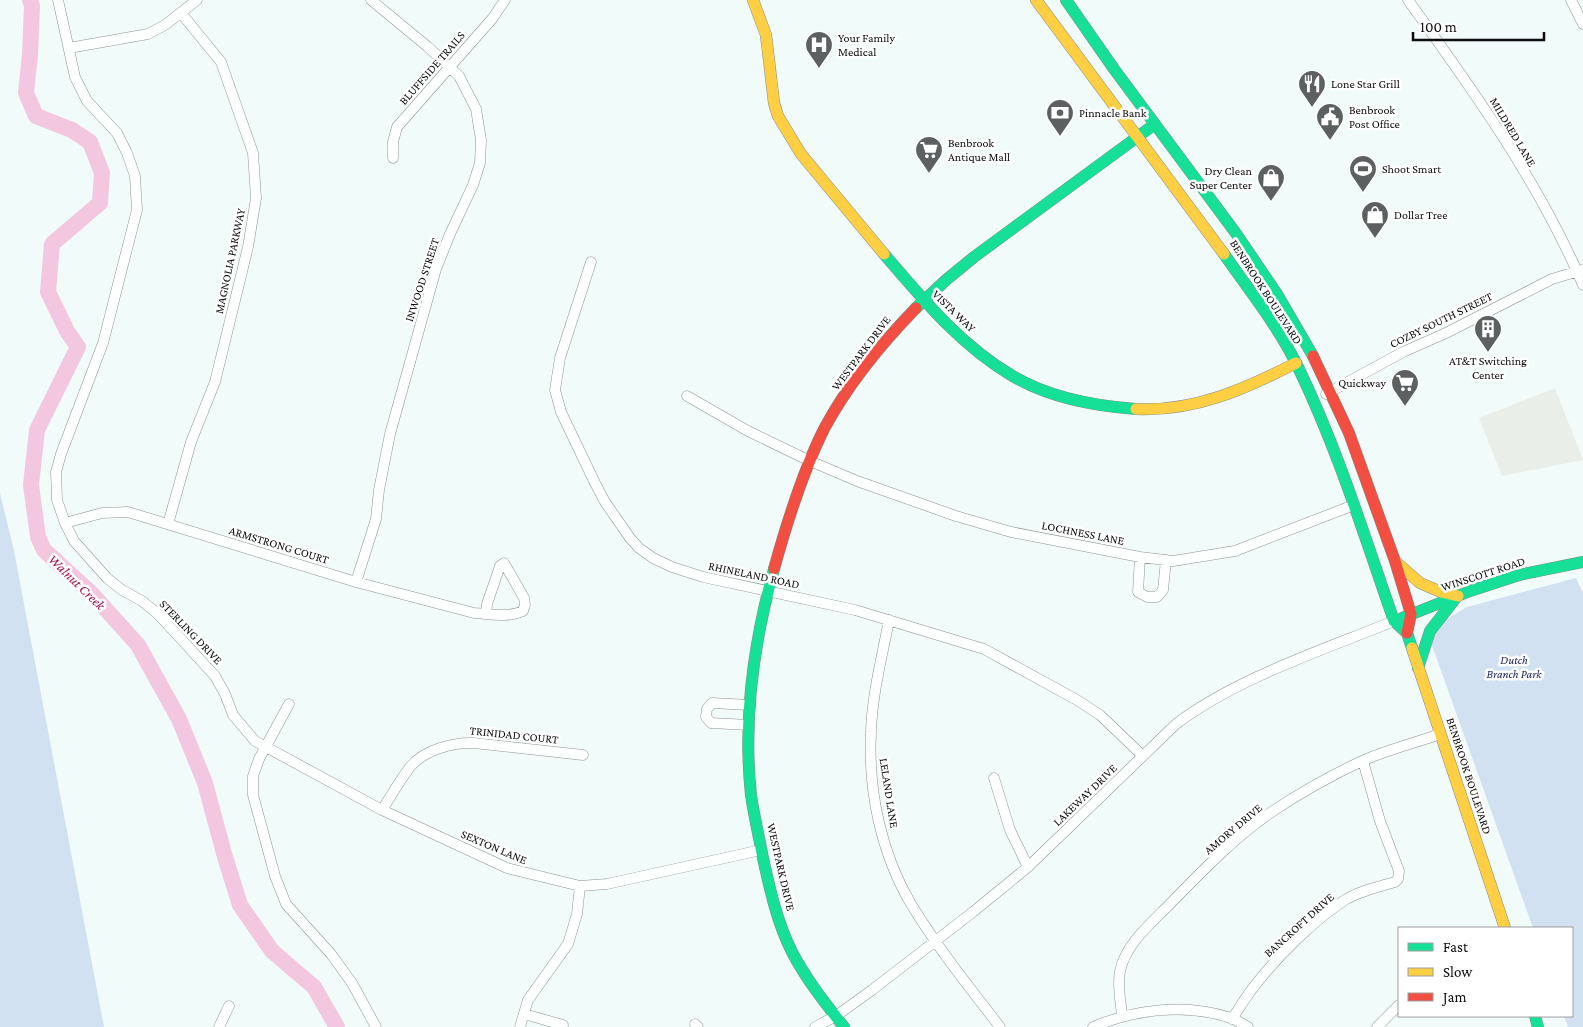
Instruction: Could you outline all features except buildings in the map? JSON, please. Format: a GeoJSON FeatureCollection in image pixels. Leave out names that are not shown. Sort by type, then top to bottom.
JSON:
{"type":"FeatureCollection","features":[{"type":"Feature","properties":{"kind":"main road","name":"VISTA WAY"},"geometry":{"type":"LineString","coordinates":[[753,0],[766,35],[774,103],[778,116],[801,154],[923,300],[969,344],[1010,374],[1044,390],[1083,401],[1120,407],[1156,409],[1200,403],[1240,388],[1296,363]]}},
{"type":"Feature","properties":{"kind":"main road","name":"BENBROOK BOULEVARD"},"geometry":{"type":"LineString","coordinates":[[1036,0],[1217,243],[1273,325],[1296,363],[1324,424],[1394,621],[1407,633]]}},
{"type":"Feature","properties":{"kind":"main road","name":"BENBROOK BOULEVARD"},"geometry":{"type":"LineString","coordinates":[[1066,0],[1235,232],[1277,294],[1313,356],[1349,433],[1395,561],[1411,614],[1407,633],[1505,927]]}},
{"type":"Feature","properties":{"kind":"main road","name":"WESTPARK DRIVE"},"geometry":{"type":"LineString","coordinates":[[844,1027],[806,977],[788,942],[769,887],[761,850],[750,778],[749,725],[754,661],[778,553],[810,461],[824,430],[856,378],[893,332],[923,300],[959,268],[1155,124]]}},
{"type":"Feature","properties":{"kind":"main road"},"geometry":{"type":"LineString","coordinates":[[1395,561],[1420,583],[1441,592],[1458,596],[1430,631],[1418,668]]}},
{"type":"Feature","properties":{"kind":"main road","name":"WINSCOTT ROAD"},"geometry":{"type":"LineString","coordinates":[[1394,621],[1519,575],[1583,562]]}},
{"type":"Feature","properties":{"kind":"street","name":"STERLING DRIVE"},"geometry":{"type":"LineString","coordinates":[[58,0],[75,77],[87,101],[117,134],[127,153],[135,176],[137,210],[103,343],[56,472],[57,500],[74,541],[107,578],[158,614],[215,676],[225,694],[233,715],[255,741],[266,748]]}},
{"type":"Feature","properties":{"kind":"street"},"geometry":{"type":"LineString","coordinates":[[69,48],[148,34],[165,25],[197,0]]}},
{"type":"Feature","properties":{"kind":"street","name":"INWOOD STREET"},"geometry":{"type":"LineString","coordinates":[[356,582],[376,519],[379,490],[390,434],[436,269],[450,234],[474,185],[480,163],[481,140],[476,109],[459,76],[428,47],[371,0]]}},
{"type":"Feature","properties":{"kind":"street","name":"BLUFFSIDE TRAILS"},"geometry":{"type":"LineString","coordinates":[[393,158],[393,142],[397,127],[492,18],[505,0]]}},
{"type":"Feature","properties":{"kind":"street","name":"MILDRED LANE"},"geometry":{"type":"LineString","coordinates":[[1408,0],[1476,95],[1545,208],[1580,271],[1583,285]]}},
{"type":"Feature","properties":{"kind":"street"},"geometry":{"type":"LineString","coordinates":[[1571,0],[1583,24]]}},
{"type":"Feature","properties":{"kind":"street","name":"MAGNOLIA PARKWAY"},"geometry":{"type":"LineString","coordinates":[[168,524],[191,442],[215,382],[248,247],[256,198],[253,153],[221,62],[181,13]]}},
{"type":"Feature","properties":{"kind":"street","name":"RHINELAND ROAD"},"geometry":{"type":"LineString","coordinates":[[591,262],[560,358],[555,390],[561,412],[605,502],[639,548],[653,558],[672,567],[702,577],[889,620],[984,649],[1005,659],[1100,715],[1143,756]]}},
{"type":"Feature","properties":{"kind":"street","name":"COZBY SOUTH STREET"},"geometry":{"type":"LineString","coordinates":[[1314,401],[1403,352],[1552,279],[1580,271]]}},
{"type":"Feature","properties":{"kind":"street","name":"LOCHNESS LANE"},"geometry":{"type":"LineString","coordinates":[[687,396],[748,431],[857,481],[965,519],[1012,532],[1140,557],[1173,561],[1235,552],[1354,505]]}},
{"type":"Feature","properties":{"kind":"street","name":"ARMSTRONG COURT"},"geometry":{"type":"LineString","coordinates":[[65,523],[102,513],[128,512],[356,582],[474,613],[486,614],[514,616],[523,611],[524,598],[504,563],[500,566],[486,604],[486,614]]}},
{"type":"Feature","properties":{"kind":"street"},"geometry":{"type":"LineString","coordinates":[[1140,557],[1138,592],[1148,597],[1156,597],[1163,590],[1166,560]]}},
{"type":"Feature","properties":{"kind":"street","name":"LELAND LANE"},"geometry":{"type":"LineString","coordinates":[[889,620],[874,702],[871,731],[870,758],[872,780],[880,827],[893,866],[910,903],[935,941],[1000,1027]]}},
{"type":"Feature","properties":{"kind":"street","name":"LAKEWAY DRIVE"},"geometry":{"type":"LineString","coordinates":[[816,1027],[836,1016],[973,912],[1028,867],[1176,724],[1208,702],[1324,648],[1394,621]]}},
{"type":"Feature","properties":{"kind":"street"},"geometry":{"type":"LineString","coordinates":[[749,725],[711,723],[706,717],[707,709],[712,703],[750,706]]}},
{"type":"Feature","properties":{"kind":"street"},"geometry":{"type":"LineString","coordinates":[[289,704],[259,759],[253,776],[253,795],[275,876],[286,904],[331,954],[352,983],[376,1027]]}},
{"type":"Feature","properties":{"kind":"street","name":"AMORY DRIVE"},"geometry":{"type":"LineString","coordinates":[[1122,1016],[1119,985],[1120,970],[1136,938],[1229,847],[1272,812],[1300,794],[1363,761],[1440,734]]}},
{"type":"Feature","properties":{"kind":"street","name":"TRINIDAD COURT"},"geometry":{"type":"LineString","coordinates":[[382,810],[411,766],[425,756],[445,746],[460,742],[583,755]]}},
{"type":"Feature","properties":{"kind":"street","name":"SEXTON LANE"},"geometry":{"type":"LineString","coordinates":[[266,748],[382,810],[507,868],[580,886],[606,884],[761,850]]}},
{"type":"Feature","properties":{"kind":"street","name":"BANCROFT DRIVE"},"geometry":{"type":"LineString","coordinates":[[1232,1018],[1262,977],[1317,922],[1351,897],[1395,882],[1398,879],[1399,871],[1380,821],[1363,761]]}},
{"type":"Feature","properties":{"kind":"street"},"geometry":{"type":"LineString","coordinates":[[994,778],[1010,830],[1028,867]]}},
{"type":"Feature","properties":{"kind":"street"},"geometry":{"type":"LineString","coordinates":[[520,1027],[528,1000],[568,944],[577,914],[580,886]]}},
{"type":"Feature","properties":{"kind":"street"},"geometry":{"type":"LineString","coordinates":[[219,1027],[229,1006]]}},
{"type":"Feature","properties":{"kind":"street"},"geometry":{"type":"LineString","coordinates":[[1377,1027],[1398,1006]]}},
{"type":"Feature","properties":{"kind":"street"},"geometry":{"type":"LineString","coordinates":[[1093,1027],[1122,1016],[1142,1012],[1182,1010],[1232,1018],[1248,1027]]}},
{"type":"Feature","properties":{"kind":"street"},"geometry":{"type":"LineString","coordinates":[[524,1014],[563,1025]]}},
{"type":"Feature","properties":{"kind":"shaded area"},"geometry":{"type":"Polygon","coordinates":[[[1555,388],[1583,460],[1502,476],[1479,418],[1555,388]]]}},
{"type":"Feature","properties":{"kind":"green space"},"geometry":{"type":"Polygon","coordinates":[[[0,493],[14,551],[104,1027],[0,1027],[0,493]]]}},
{"type":"Feature","properties":{"kind":"green space","name":"Dutch Branch Park"},"geometry":{"type":"Polygon","coordinates":[[[1576,578],[1583,593],[1583,1027],[1568,1027],[1564,1017],[1573,1017],[1573,927],[1533,927],[1429,637],[1440,623],[1467,607],[1576,578]]]}},
{"type":"Feature","properties":{"kind":"waterway","name":"Walnut Creek"},"geometry":{"type":"LineString","coordinates":[[30,0],[32,6],[30,55],[26,93],[36,116],[72,130],[90,142],[102,173],[100,203],[52,244],[48,292],[67,331],[78,347],[37,430],[31,485],[38,537],[44,550],[93,595],[138,645],[179,719],[205,783],[240,905],[272,951],[314,987],[337,1027]]}},
{"type":"Feature","properties":{"kind":"traffic: fast"},"geometry":{"type":"LineString","coordinates":[[1066,0],[1114,69],[1235,232],[1277,294],[1313,356]]}},
{"type":"Feature","properties":{"kind":"traffic: fast"},"geometry":{"type":"LineString","coordinates":[[916,308],[974,257],[1155,124]]}},
{"type":"Feature","properties":{"kind":"traffic: fast"},"geometry":{"type":"LineString","coordinates":[[884,254],[927,304],[958,335],[992,363],[1011,375],[1055,395],[1104,406],[1136,409]]}},
{"type":"Feature","properties":{"kind":"traffic: fast"},"geometry":{"type":"LineString","coordinates":[[1224,254],[1272,322],[1297,365],[1337,459],[1394,621],[1407,633],[1412,648]]}},
{"type":"Feature","properties":{"kind":"traffic: fast"},"geometry":{"type":"LineString","coordinates":[[1402,618],[1470,591],[1519,575],[1583,562]]}},
{"type":"Feature","properties":{"kind":"traffic: fast"},"geometry":{"type":"LineString","coordinates":[[774,569],[756,652],[749,710],[748,738],[751,795],[771,894],[787,941],[797,962],[844,1027]]}},
{"type":"Feature","properties":{"kind":"traffic: fast"},"geometry":{"type":"LineString","coordinates":[[1418,668],[1430,631],[1455,599]]}},
{"type":"Feature","properties":{"kind":"traffic: fast"},"geometry":{"type":"LineString","coordinates":[[1535,1017],[1538,1027]]}},
{"type":"Feature","properties":{"kind":"traffic: slow"},"geometry":{"type":"LineString","coordinates":[[753,0],[766,35],[774,103],[778,116],[801,154],[884,254]]}},
{"type":"Feature","properties":{"kind":"traffic: slow"},"geometry":{"type":"LineString","coordinates":[[1036,0],[1224,254]]}},
{"type":"Feature","properties":{"kind":"traffic: slow"},"geometry":{"type":"LineString","coordinates":[[1136,409],[1157,409],[1199,403],[1258,382],[1296,363]]}},
{"type":"Feature","properties":{"kind":"traffic: slow"},"geometry":{"type":"LineString","coordinates":[[1396,562],[1420,583],[1441,592],[1458,596]]}},
{"type":"Feature","properties":{"kind":"traffic: slow"},"geometry":{"type":"LineString","coordinates":[[1412,648],[1505,927]]}},
{"type":"Feature","properties":{"kind":"traffic: jam"},"geometry":{"type":"LineString","coordinates":[[774,569],[784,533],[809,463],[833,412],[866,365],[916,308]]}},
{"type":"Feature","properties":{"kind":"traffic: jam"},"geometry":{"type":"LineString","coordinates":[[1313,356],[1349,433],[1395,561],[1411,614],[1407,633]]}},
{"type":"Feature","properties":{"kind":"place","name":"Your Family Medical"},"geometry":{"type":"Point","coordinates":[819,69]}},
{"type":"Feature","properties":{"kind":"place","name":"Lone Star Grill"},"geometry":{"type":"Point","coordinates":[1312,108]}},
{"type":"Feature","properties":{"kind":"place","name":"Pinnacle Bank"},"geometry":{"type":"Point","coordinates":[1060,137]}},
{"type":"Feature","properties":{"kind":"place","name":"Benbrook Post Office"},"geometry":{"type":"Point","coordinates":[1330,141]}},
{"type":"Feature","properties":{"kind":"place","name":"Benbrook Antique Mall"},"geometry":{"type":"Point","coordinates":[929,174]}},
{"type":"Feature","properties":{"kind":"place","name":"Shoot Smart"},"geometry":{"type":"Point","coordinates":[1363,193]}},
{"type":"Feature","properties":{"kind":"place","name":"Dry Clean Super Center"},"geometry":{"type":"Point","coordinates":[1271,202]}},
{"type":"Feature","properties":{"kind":"place","name":"Dollar Tree"},"geometry":{"type":"Point","coordinates":[1375,239]}},
{"type":"Feature","properties":{"kind":"place","name":"AT&T Switching Center"},"geometry":{"type":"Point","coordinates":[1488,353]}},
{"type":"Feature","properties":{"kind":"place","name":"Quickway"},"geometry":{"type":"Point","coordinates":[1405,407]}}]}
